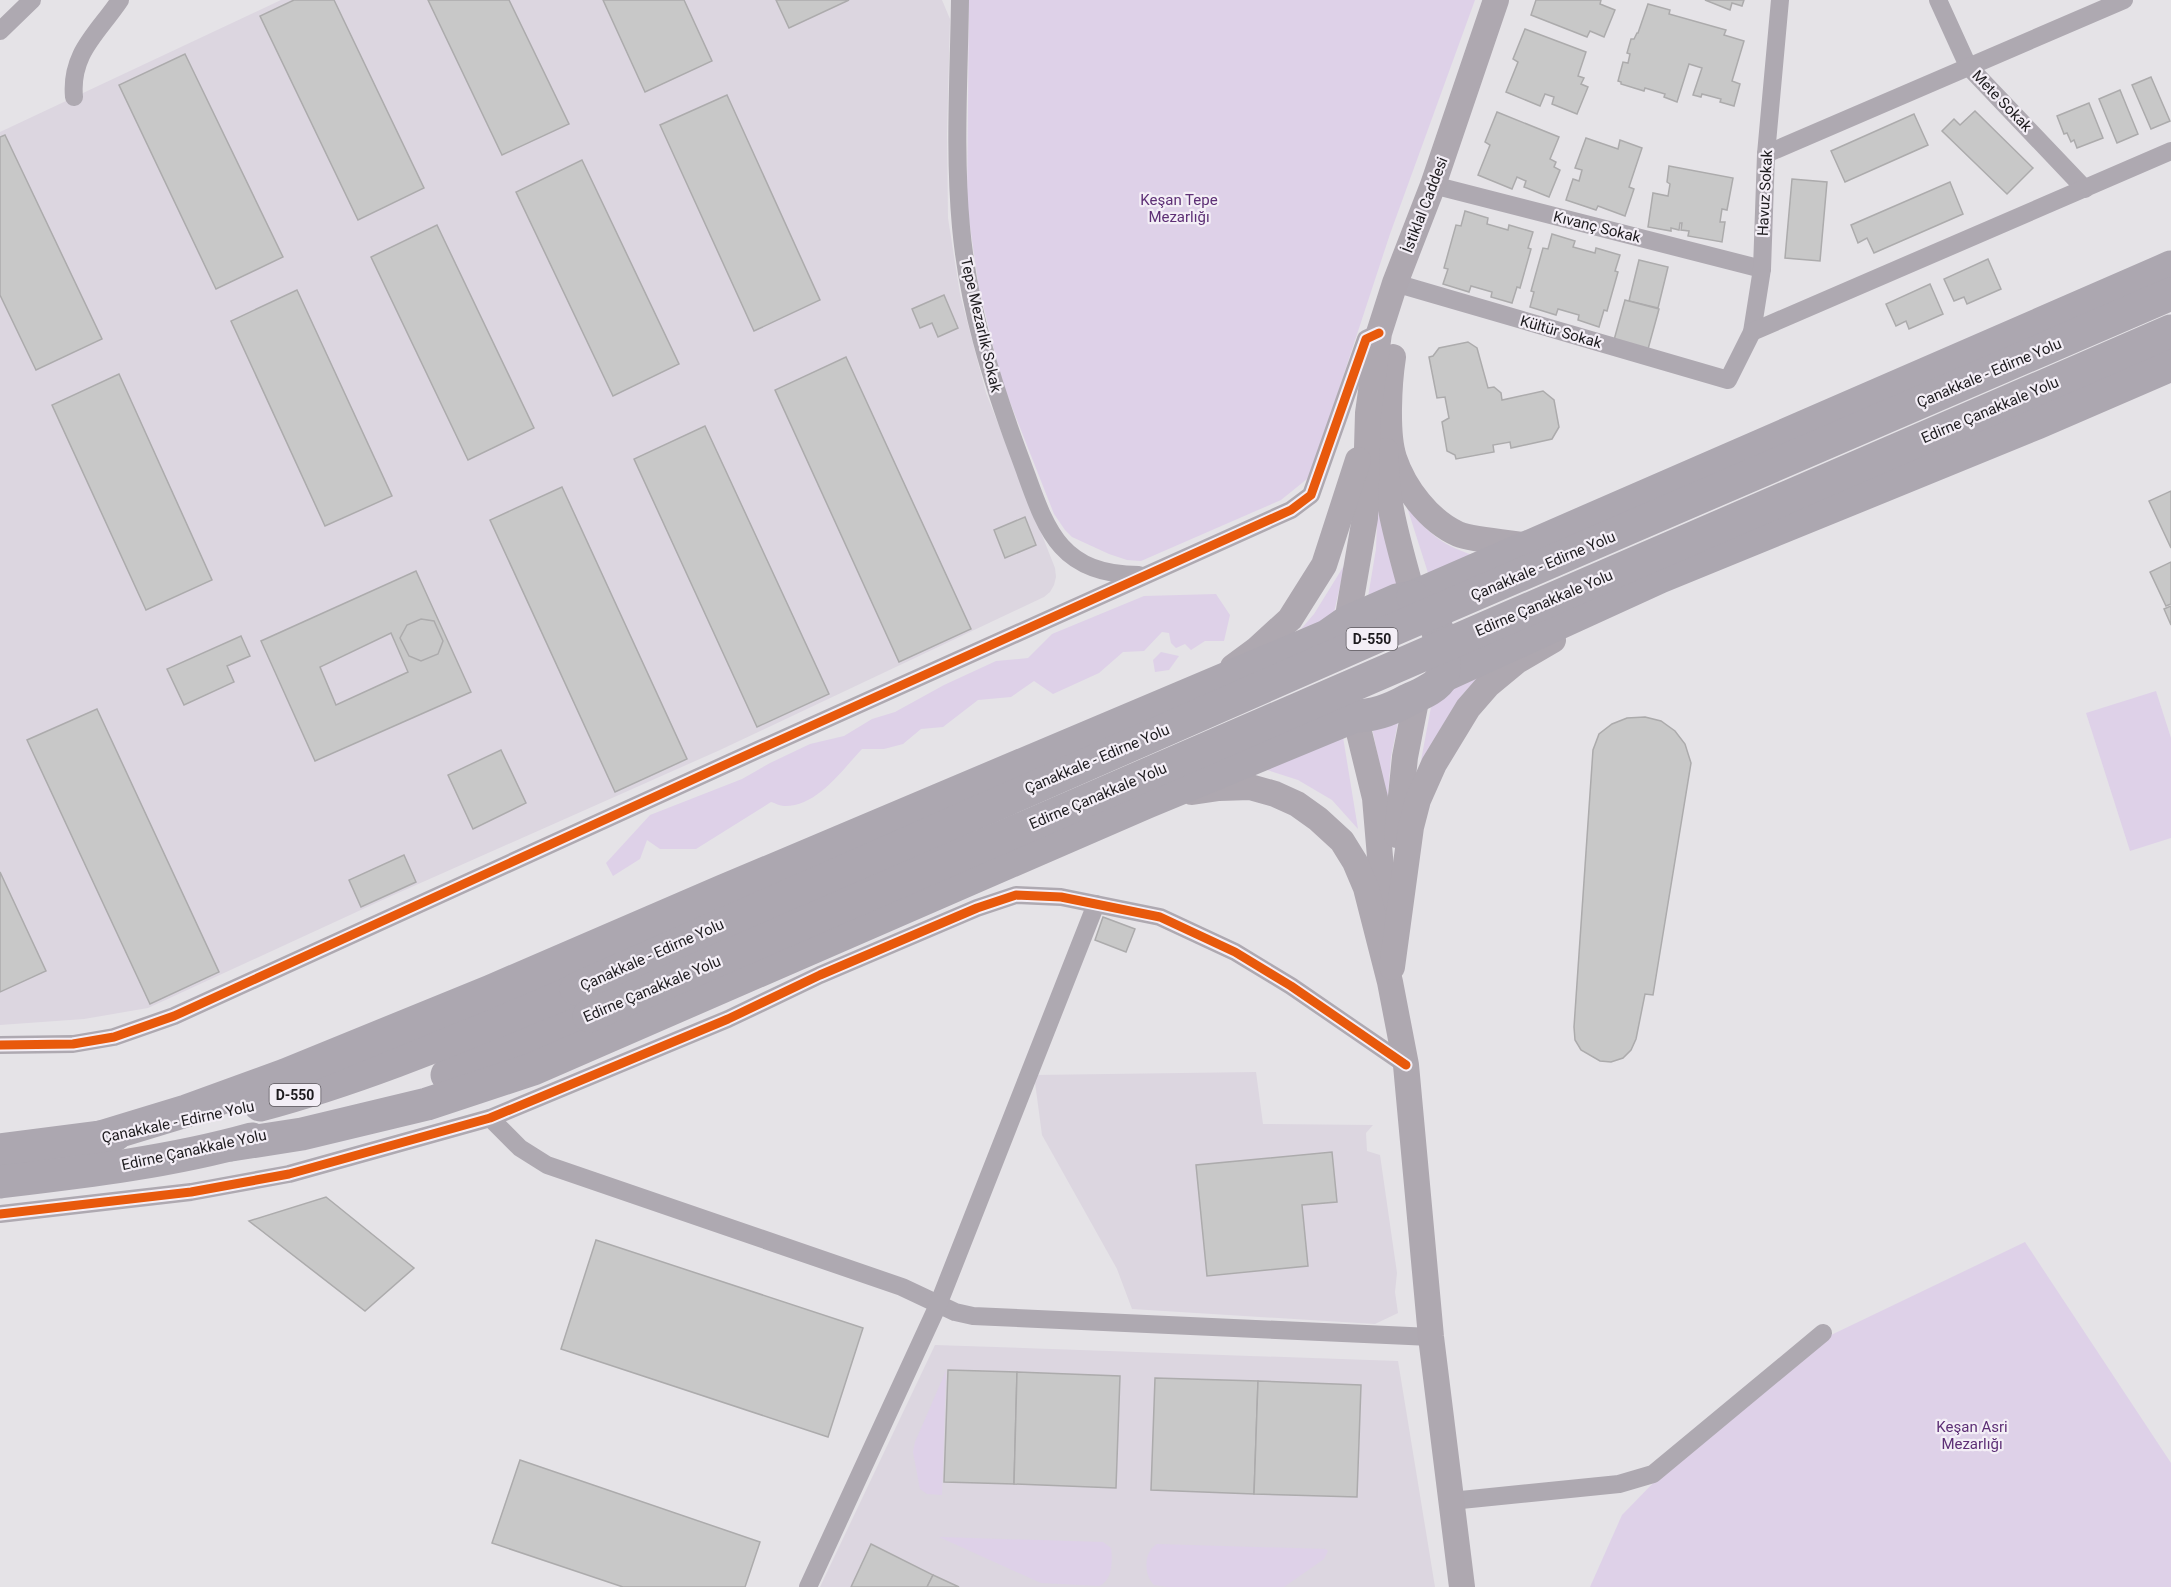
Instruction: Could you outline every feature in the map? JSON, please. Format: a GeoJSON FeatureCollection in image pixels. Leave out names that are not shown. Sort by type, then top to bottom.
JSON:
{"type":"FeatureCollection","features":[{"type":"Feature","properties":{"kind":"highway"},"geometry":{"type":"LineString","coordinates":[[94,1139],[186,1111],[285,1075],[491,991],[1205,688],[1397,600],[1413,597],[2171,267]]}},
{"type":"Feature","properties":{"kind":"highway","name":"Çanakkale - Edirne Yolu"},"geometry":{"type":"LineString","coordinates":[[0,1150],[94,1139],[229,1113],[342,1081],[414,1055],[583,1002],[1359,645],[2171,294]]}},
{"type":"Feature","properties":{"kind":"highway","name":"Edirne Çanakkale Yolu"},"geometry":{"type":"LineString","coordinates":[[0,1182],[98,1170],[231,1145],[363,1105],[486,1060],[583,1002],[2171,331]]}},
{"type":"Feature","properties":{"kind":"highway"},"geometry":{"type":"LineString","coordinates":[[1443,675],[1660,577],[2171,366]]}},
{"type":"Feature","properties":{"kind":"highway"},"geometry":{"type":"LineString","coordinates":[[231,1145],[302,1134],[427,1104],[533,1069],[1147,802],[1355,716],[1368,716],[1389,709],[1438,683],[1443,675],[1444,654],[1432,618],[1413,597]]}},
{"type":"Feature","properties":{"kind":"highway"},"geometry":{"type":"LineString","coordinates":[[1337,629],[1323,651],[1332,688],[1338,699],[1355,716]]}},
{"type":"Feature","properties":{"kind":"street"},"geometry":{"type":"LineString","coordinates":[[0,31],[32,0]]}},
{"type":"Feature","properties":{"kind":"street"},"geometry":{"type":"LineString","coordinates":[[74,97],[74,72],[79,57],[120,0]]}},
{"type":"Feature","properties":{"kind":"street","name":"Tepe Mezarlık Sokak"},"geometry":{"type":"LineString","coordinates":[[960,0],[958,168],[961,229],[976,318],[997,396],[1044,520],[1060,546],[1091,569],[1120,575],[1144,575]]}},
{"type":"Feature","properties":{"kind":"street","name":"İstiklal Caddesi"},"geometry":{"type":"LineString","coordinates":[[1379,419],[1379,333],[1395,283],[1433,185],[1496,0]]}},
{"type":"Feature","properties":{"kind":"street","name":"Havuz Sokak"},"geometry":{"type":"LineString","coordinates":[[1728,380],[1752,332],[1762,269],[1766,154],[1780,0]]}},
{"type":"Feature","properties":{"kind":"street","name":"Mete Sokak"},"geometry":{"type":"LineString","coordinates":[[1938,0],[1968,66],[2085,189]]}},
{"type":"Feature","properties":{"kind":"street"},"geometry":{"type":"LineString","coordinates":[[1766,154],[2124,0]]}},
{"type":"Feature","properties":{"kind":"street"},"geometry":{"type":"LineString","coordinates":[[1752,332],[2171,151]]}},
{"type":"Feature","properties":{"kind":"street","name":"Kıvanç Sokak"},"geometry":{"type":"LineString","coordinates":[[1433,185],[1762,269]]}},
{"type":"Feature","properties":{"kind":"street"},"geometry":{"type":"LineString","coordinates":[[1337,629],[1365,518],[1379,419],[1389,382],[1400,310],[1395,283]]}},
{"type":"Feature","properties":{"kind":"street","name":"Kültür Sokak"},"geometry":{"type":"LineString","coordinates":[[1395,283],[1728,380]]}},
{"type":"Feature","properties":{"kind":"street"},"geometry":{"type":"LineString","coordinates":[[0,1045],[73,1044],[114,1037],[174,1017],[1144,575],[1281,515],[1311,495],[1366,339],[1379,333]]}},
{"type":"Feature","properties":{"kind":"street"},"geometry":{"type":"LineString","coordinates":[[1379,419],[1400,471],[1416,498],[1436,520],[1460,535],[1531,546]]}},
{"type":"Feature","properties":{"kind":"street"},"geometry":{"type":"LineString","coordinates":[[1379,419],[1391,511],[1413,597]]}},
{"type":"Feature","properties":{"kind":"street"},"geometry":{"type":"LineString","coordinates":[[1205,688],[1256,650],[1290,619],[1324,565],[1357,463],[1379,419]]}},
{"type":"Feature","properties":{"kind":"street"},"geometry":{"type":"LineString","coordinates":[[1390,982],[1411,827],[1418,800],[1447,740],[1468,708],[1488,685],[1517,661],[1660,577]]}},
{"type":"Feature","properties":{"kind":"street"},"geometry":{"type":"LineString","coordinates":[[1390,982],[1399,803],[1417,696]]}},
{"type":"Feature","properties":{"kind":"street"},"geometry":{"type":"LineString","coordinates":[[1355,716],[1375,798],[1390,982]]}},
{"type":"Feature","properties":{"kind":"street"},"geometry":{"type":"LineString","coordinates":[[1147,802],[1219,788],[1250,787],[1275,794],[1297,804],[1318,819],[1341,841],[1355,862],[1376,921],[1406,1065],[1431,1337],[1462,1587]]}},
{"type":"Feature","properties":{"kind":"street"},"geometry":{"type":"LineString","coordinates":[[0,1214],[191,1191],[289,1174],[490,1118],[728,1019],[820,975],[977,908],[1016,896],[1031,894],[1061,897],[1160,917],[1236,952],[1291,986],[1406,1065]]}},
{"type":"Feature","properties":{"kind":"street"},"geometry":{"type":"LineString","coordinates":[[808,1587],[938,1305],[1096,904]]}},
{"type":"Feature","properties":{"kind":"street"},"geometry":{"type":"LineString","coordinates":[[490,1118],[520,1148],[547,1165],[902,1287],[938,1305],[972,1316],[1431,1337]]}},
{"type":"Feature","properties":{"kind":"street"},"geometry":{"type":"LineString","coordinates":[[1451,1501],[1619,1484],[1653,1474],[1823,1333]]}},
{"type":"Feature","properties":{"kind":"shaded area"},"geometry":{"type":"Polygon","coordinates":[[[281,0],[942,0],[950,19],[947,134],[948,218],[960,294],[986,393],[1055,568],[1054,585],[1044,597],[720,750],[389,897],[148,1008],[84,1019],[0,1025],[0,132],[281,0]]]}},
{"type":"Feature","properties":{"kind":"shaded area"},"geometry":{"type":"Polygon","coordinates":[[[1256,1072],[1263,1124],[1373,1125],[1366,1133],[1367,1151],[1380,1155],[1397,1273],[1395,1292],[1398,1313],[1375,1324],[1132,1309],[1117,1269],[1042,1135],[1034,1075],[1256,1072]]]}},
{"type":"Feature","properties":{"kind":"shaded area"},"geometry":{"type":"Polygon","coordinates":[[[935,1345],[1398,1361],[1435,1587],[820,1587],[935,1345]]]}},
{"type":"Feature","properties":{"kind":"green space","name":"Keşan Tepe Mezarlığı"},"geometry":{"type":"Polygon","coordinates":[[[969,0],[1475,0],[1390,234],[1314,465],[1307,479],[1281,500],[1141,561],[1127,560],[1109,554],[1072,537],[1054,514],[1002,382],[979,288],[967,206],[969,0]]]}},
{"type":"Feature","properties":{"kind":"green space"},"geometry":{"type":"Polygon","coordinates":[[[1378,498],[1398,590],[1367,603],[1376,549],[1378,498]]]}},
{"type":"Feature","properties":{"kind":"green space"},"geometry":{"type":"Polygon","coordinates":[[[1407,507],[1438,539],[1456,549],[1479,557],[1429,576],[1407,507]]]}},
{"type":"Feature","properties":{"kind":"green space"},"geometry":{"type":"Polygon","coordinates":[[[1345,564],[1333,617],[1295,636],[1314,614],[1345,564]]]}},
{"type":"Feature","properties":{"kind":"green space"},"geometry":{"type":"Polygon","coordinates":[[[1216,594],[1230,615],[1224,641],[1205,641],[1191,650],[1185,644],[1176,648],[1171,643],[1169,633],[1162,632],[1144,651],[1123,652],[1099,673],[1053,694],[1034,681],[1011,697],[978,700],[943,727],[921,729],[903,744],[884,749],[862,749],[818,794],[796,805],[781,806],[771,802],[696,849],[660,849],[647,840],[640,859],[613,876],[606,863],[650,815],[742,779],[810,744],[844,736],[872,719],[895,712],[944,685],[996,661],[1028,658],[1052,634],[1144,596],[1216,594]]]}},
{"type":"Feature","properties":{"kind":"green space"},"geometry":{"type":"Polygon","coordinates":[[[1161,652],[1179,656],[1169,670],[1155,672],[1153,660],[1161,652]]]}},
{"type":"Feature","properties":{"kind":"green space"},"geometry":{"type":"Polygon","coordinates":[[[1488,668],[1463,694],[1420,766],[1434,691],[1488,668]]]}},
{"type":"Feature","properties":{"kind":"green space"},"geometry":{"type":"Polygon","coordinates":[[[2156,691],[2171,738],[2171,838],[2130,851],[2086,713],[2156,691]]]}},
{"type":"Feature","properties":{"kind":"green space"},"geometry":{"type":"Polygon","coordinates":[[[1400,712],[1391,757],[1386,818],[1371,723],[1400,712]]]}},
{"type":"Feature","properties":{"kind":"green space"},"geometry":{"type":"Polygon","coordinates":[[[1343,737],[1358,829],[1332,800],[1298,780],[1264,769],[1343,737]]]}},
{"type":"Feature","properties":{"kind":"green space","name":"Keşan Asri Mezarlığı"},"geometry":{"type":"Polygon","coordinates":[[[2025,1242],[2171,1463],[2171,1587],[1590,1587],[1622,1515],[1658,1478],[1829,1336],[2025,1242]]]}},
{"type":"Feature","properties":{"kind":"green space"},"geometry":{"type":"Polygon","coordinates":[[[946,1371],[942,1495],[927,1494],[920,1489],[913,1452],[915,1442],[946,1371]]]}},
{"type":"Feature","properties":{"kind":"green space"},"geometry":{"type":"Polygon","coordinates":[[[939,1537],[1103,1542],[1111,1548],[1111,1570],[1107,1580],[1099,1586],[1041,1583],[939,1537]]]}},
{"type":"Feature","properties":{"kind":"green space"},"geometry":{"type":"Polygon","coordinates":[[[1157,1544],[1326,1549],[1328,1551],[1324,1559],[1284,1587],[1168,1587],[1154,1585],[1148,1575],[1147,1557],[1157,1544]]]}},
{"type":"Feature","properties":{"kind":"building"},"geometry":{"type":"Polygon","coordinates":[[[294,0],[334,0],[424,188],[358,220],[260,16],[294,0]]]}},
{"type":"Feature","properties":{"kind":"building"},"geometry":{"type":"Polygon","coordinates":[[[428,0],[509,0],[569,124],[502,155],[428,0]]]}},
{"type":"Feature","properties":{"kind":"building"},"geometry":{"type":"Polygon","coordinates":[[[603,0],[684,0],[712,61],[645,92],[603,0]]]}},
{"type":"Feature","properties":{"kind":"building"},"geometry":{"type":"Polygon","coordinates":[[[776,0],[849,0],[789,28],[776,0]]]}},
{"type":"Feature","properties":{"kind":"building"},"geometry":{"type":"Polygon","coordinates":[[[1536,0],[1601,0],[1600,4],[1615,10],[1604,37],[1590,31],[1587,37],[1531,15],[1536,0]]]}},
{"type":"Feature","properties":{"kind":"building"},"geometry":{"type":"Polygon","coordinates":[[[1705,0],[1744,0],[1742,6],[1732,3],[1730,10],[1705,0]]]}},
{"type":"Feature","properties":{"kind":"building"},"geometry":{"type":"Polygon","coordinates":[[[1648,4],[1670,10],[1669,14],[1726,30],[1724,35],[1744,41],[1732,81],[1740,84],[1734,106],[1720,102],[1721,99],[1702,94],[1701,97],[1693,95],[1702,68],[1689,64],[1677,102],[1664,97],[1665,94],[1645,88],[1644,91],[1618,81],[1623,62],[1628,63],[1630,54],[1627,53],[1631,39],[1634,39],[1638,33],[1648,4]]]}},
{"type":"Feature","properties":{"kind":"building"},"geometry":{"type":"Polygon","coordinates":[[[1525,29],[1586,52],[1578,76],[1584,78],[1581,84],[1588,87],[1577,114],[1552,104],[1554,97],[1545,94],[1540,106],[1506,92],[1518,62],[1513,59],[1525,29]]]}},
{"type":"Feature","properties":{"kind":"building"},"geometry":{"type":"Polygon","coordinates":[[[185,54],[283,257],[216,289],[119,85],[185,54]]]}},
{"type":"Feature","properties":{"kind":"building"},"geometry":{"type":"Polygon","coordinates":[[[2151,77],[2170,121],[2151,129],[2132,85],[2151,77]]]}},
{"type":"Feature","properties":{"kind":"building"},"geometry":{"type":"Polygon","coordinates":[[[2120,90],[2138,134],[2117,143],[2099,99],[2120,90]]]}},
{"type":"Feature","properties":{"kind":"building"},"geometry":{"type":"Polygon","coordinates":[[[727,95],[820,300],[754,331],[660,125],[727,95]]]}},
{"type":"Feature","properties":{"kind":"building"},"geometry":{"type":"Polygon","coordinates":[[[2089,103],[2103,138],[2077,148],[2074,140],[2071,142],[2067,133],[2064,134],[2057,116],[2089,103]]]}},
{"type":"Feature","properties":{"kind":"building"},"geometry":{"type":"Polygon","coordinates":[[[1975,111],[2033,168],[2007,194],[1942,131],[1954,119],[1960,125],[1975,111]]]}},
{"type":"Feature","properties":{"kind":"building"},"geometry":{"type":"Polygon","coordinates":[[[1497,112],[1559,137],[1550,159],[1556,162],[1554,167],[1560,170],[1549,197],[1524,187],[1526,181],[1517,177],[1512,189],[1478,175],[1490,145],[1485,142],[1497,112]]]}},
{"type":"Feature","properties":{"kind":"building"},"geometry":{"type":"Polygon","coordinates":[[[1914,114],[1928,145],[1845,182],[1831,151],[1914,114]]]}},
{"type":"Feature","properties":{"kind":"building"},"geometry":{"type":"Polygon","coordinates":[[[5,135],[102,339],[36,370],[0,295],[0,137],[5,135]]]}},
{"type":"Feature","properties":{"kind":"building"},"geometry":{"type":"Polygon","coordinates":[[[1586,138],[1618,149],[1620,140],[1642,148],[1629,187],[1634,189],[1625,216],[1598,206],[1596,210],[1566,200],[1573,179],[1579,181],[1582,170],[1575,168],[1586,138]]]}},
{"type":"Feature","properties":{"kind":"building"},"geometry":{"type":"Polygon","coordinates":[[[582,160],[679,364],[613,396],[516,192],[582,160]]]}},
{"type":"Feature","properties":{"kind":"building"},"geometry":{"type":"Polygon","coordinates":[[[1669,166],[1733,178],[1727,210],[1722,209],[1720,222],[1725,222],[1722,242],[1688,236],[1689,231],[1681,230],[1682,223],[1680,223],[1679,230],[1671,228],[1671,231],[1648,227],[1653,193],[1668,196],[1669,166]]]}},
{"type":"Feature","properties":{"kind":"building"},"geometry":{"type":"Polygon","coordinates":[[[1792,179],[1827,182],[1820,261],[1785,258],[1792,179]]]}},
{"type":"Feature","properties":{"kind":"building"},"geometry":{"type":"Polygon","coordinates":[[[1950,182],[1963,214],[1874,253],[1867,238],[1858,243],[1851,225],[1950,182]]]}},
{"type":"Feature","properties":{"kind":"building"},"geometry":{"type":"Polygon","coordinates":[[[1465,211],[1488,218],[1487,224],[1508,230],[1509,225],[1533,232],[1528,248],[1531,249],[1520,288],[1517,287],[1512,303],[1491,297],[1492,292],[1471,286],[1469,292],[1443,284],[1448,269],[1444,268],[1456,225],[1461,226],[1465,211]]]}},
{"type":"Feature","properties":{"kind":"building"},"geometry":{"type":"Polygon","coordinates":[[[437,225],[534,428],[468,460],[371,257],[437,225]]]}},
{"type":"Feature","properties":{"kind":"building"},"geometry":{"type":"Polygon","coordinates":[[[1552,234],[1575,241],[1573,247],[1595,253],[1596,248],[1620,255],[1615,271],[1618,272],[1607,311],[1604,310],[1599,327],[1578,320],[1579,315],[1558,309],[1556,315],[1530,307],[1534,292],[1531,291],[1543,248],[1548,249],[1552,234]]]}},
{"type":"Feature","properties":{"kind":"building"},"geometry":{"type":"Polygon","coordinates":[[[1988,259],[2001,289],[1967,304],[1964,297],[1954,301],[1944,279],[1988,259]]]}},
{"type":"Feature","properties":{"kind":"building"},"geometry":{"type":"Polygon","coordinates":[[[1639,260],[1668,267],[1658,308],[1629,301],[1639,260]]]}},
{"type":"Feature","properties":{"kind":"building"},"geometry":{"type":"Polygon","coordinates":[[[1930,284],[1943,314],[1909,329],[1906,321],[1896,326],[1886,304],[1930,284]]]}},
{"type":"Feature","properties":{"kind":"building"},"geometry":{"type":"Polygon","coordinates":[[[297,290],[392,496],[325,526],[231,321],[297,290]]]}},
{"type":"Feature","properties":{"kind":"building"},"geometry":{"type":"Polygon","coordinates":[[[944,295],[958,328],[938,337],[932,323],[920,328],[912,309],[944,295]]]}},
{"type":"Feature","properties":{"kind":"building"},"geometry":{"type":"Polygon","coordinates":[[[1625,300],[1659,309],[1648,349],[1614,340],[1625,300]]]}},
{"type":"Feature","properties":{"kind":"building"},"geometry":{"type":"Polygon","coordinates":[[[1468,342],[1477,348],[1488,388],[1494,387],[1501,393],[1502,400],[1543,391],[1554,400],[1559,427],[1552,439],[1511,448],[1510,442],[1493,445],[1494,452],[1456,459],[1455,455],[1447,451],[1442,422],[1449,418],[1445,397],[1437,398],[1429,357],[1433,356],[1439,348],[1468,342]]]}},
{"type":"Feature","properties":{"kind":"building"},"geometry":{"type":"Polygon","coordinates":[[[846,357],[971,629],[899,662],[775,390],[846,357]]]}},
{"type":"Feature","properties":{"kind":"building"},"geometry":{"type":"Polygon","coordinates":[[[119,374],[212,580],[146,610],[52,405],[119,374]]]}},
{"type":"Feature","properties":{"kind":"building"},"geometry":{"type":"Polygon","coordinates":[[[705,426],[829,694],[757,727],[634,459],[705,426]]]}},
{"type":"Feature","properties":{"kind":"building"},"geometry":{"type":"Polygon","coordinates":[[[562,487],[687,759],[615,792],[490,520],[562,487]]]}},
{"type":"Feature","properties":{"kind":"building"},"geometry":{"type":"Polygon","coordinates":[[[2171,491],[2171,548],[2149,501],[2171,491]]]}},
{"type":"Feature","properties":{"kind":"building"},"geometry":{"type":"Polygon","coordinates":[[[1025,517],[1036,545],[1005,558],[994,530],[1025,517]]]}},
{"type":"Feature","properties":{"kind":"building"},"geometry":{"type":"Polygon","coordinates":[[[2171,562],[2171,604],[2166,606],[2150,572],[2171,562]]]}},
{"type":"Feature","properties":{"kind":"building"},"geometry":{"type":"Polygon","coordinates":[[[416,571],[471,692],[315,761],[261,641],[416,571]],[[391,633],[320,667],[336,705],[408,672],[391,633]]]}},
{"type":"Feature","properties":{"kind":"building"},"geometry":{"type":"Polygon","coordinates":[[[2171,606],[2171,625],[2164,609],[2171,606]]]}},
{"type":"Feature","properties":{"kind":"building"},"geometry":{"type":"Polygon","coordinates":[[[421,619],[434,621],[443,641],[438,654],[421,661],[409,656],[400,638],[407,625],[421,619]]]}},
{"type":"Feature","properties":{"kind":"building"},"geometry":{"type":"Polygon","coordinates":[[[241,636],[250,656],[227,666],[234,682],[184,705],[167,669],[241,636]]]}},
{"type":"Feature","properties":{"kind":"building"},"geometry":{"type":"Polygon","coordinates":[[[97,709],[219,972],[150,1004],[27,740],[97,709]]]}},
{"type":"Feature","properties":{"kind":"building"},"geometry":{"type":"Polygon","coordinates":[[[1645,717],[1661,721],[1675,731],[1685,744],[1691,763],[1653,995],[1645,994],[1636,1039],[1631,1050],[1623,1058],[1611,1062],[1600,1061],[1581,1050],[1575,1040],[1574,1027],[1593,750],[1599,734],[1612,724],[1627,718],[1645,717]]]}},
{"type":"Feature","properties":{"kind":"building"},"geometry":{"type":"Polygon","coordinates":[[[501,750],[526,803],[473,829],[448,775],[501,750]]]}},
{"type":"Feature","properties":{"kind":"building"},"geometry":{"type":"Polygon","coordinates":[[[404,855],[416,882],[361,907],[349,880],[404,855]]]}},
{"type":"Feature","properties":{"kind":"building"},"geometry":{"type":"Polygon","coordinates":[[[0,872],[46,971],[0,992],[0,872]]]}},
{"type":"Feature","properties":{"kind":"building"},"geometry":{"type":"Polygon","coordinates":[[[1103,917],[1135,929],[1126,952],[1095,940],[1103,917]]]}},
{"type":"Feature","properties":{"kind":"building"},"geometry":{"type":"Polygon","coordinates":[[[1332,1152],[1337,1202],[1302,1205],[1308,1266],[1207,1276],[1196,1165],[1332,1152]]]}},
{"type":"Feature","properties":{"kind":"building"},"geometry":{"type":"Polygon","coordinates":[[[326,1197],[414,1268],[365,1311],[249,1221],[326,1197]]]}},
{"type":"Feature","properties":{"kind":"building"},"geometry":{"type":"Polygon","coordinates":[[[596,1240],[863,1328],[828,1437],[561,1349],[596,1240]]]}},
{"type":"Feature","properties":{"kind":"building"},"geometry":{"type":"Polygon","coordinates":[[[948,1370],[1017,1372],[1014,1484],[944,1482],[948,1370]]]}},
{"type":"Feature","properties":{"kind":"building"},"geometry":{"type":"Polygon","coordinates":[[[1017,1372],[1120,1376],[1116,1488],[1014,1484],[1017,1372]]]}},
{"type":"Feature","properties":{"kind":"building"},"geometry":{"type":"Polygon","coordinates":[[[1155,1378],[1258,1381],[1254,1494],[1151,1490],[1155,1378]]]}},
{"type":"Feature","properties":{"kind":"building"},"geometry":{"type":"Polygon","coordinates":[[[1258,1381],[1361,1385],[1357,1497],[1254,1494],[1258,1381]]]}},
{"type":"Feature","properties":{"kind":"building"},"geometry":{"type":"Polygon","coordinates":[[[520,1460],[760,1542],[745,1587],[623,1587],[492,1543],[520,1460]]]}},
{"type":"Feature","properties":{"kind":"building"},"geometry":{"type":"Polygon","coordinates":[[[871,1544],[933,1575],[927,1587],[851,1587],[871,1544]]]}},
{"type":"Feature","properties":{"kind":"building"},"geometry":{"type":"Polygon","coordinates":[[[933,1575],[959,1587],[927,1587],[933,1575]]]}},
{"type":"Feature","properties":{"kind":"cycle path"},"geometry":{"type":"LineString","coordinates":[[0,1045],[73,1044],[114,1037],[174,1016],[1291,510],[1311,495],[1366,339],[1379,333]]}},
{"type":"Feature","properties":{"kind":"cycle path"},"geometry":{"type":"LineString","coordinates":[[0,1214],[191,1192],[289,1174],[490,1118],[728,1019],[820,975],[977,908],[1016,895],[1061,897],[1160,917],[1235,952],[1291,986],[1406,1065]]}}]}
